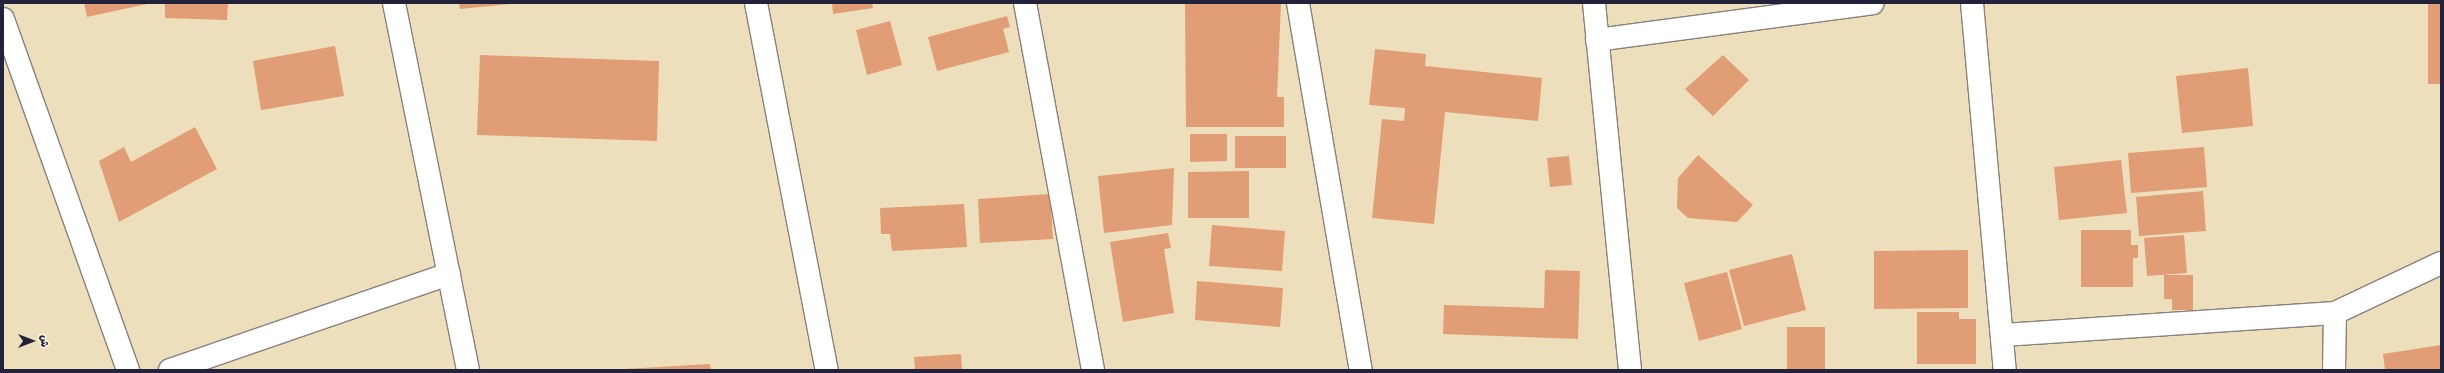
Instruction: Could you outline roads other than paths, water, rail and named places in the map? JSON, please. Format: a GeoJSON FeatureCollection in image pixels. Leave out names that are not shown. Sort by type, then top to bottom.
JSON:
{"type":"FeatureCollection","features":[{"type":"Feature","properties":{"kind":"street"},"geometry":{"type":"LineString","coordinates":[[394,3],[468,370]]}},
{"type":"Feature","properties":{"kind":"street"},"geometry":{"type":"LineString","coordinates":[[756,3],[827,370]]}},
{"type":"Feature","properties":{"kind":"street"},"geometry":{"type":"LineString","coordinates":[[1026,3],[1093,370]]}},
{"type":"Feature","properties":{"kind":"street"},"geometry":{"type":"LineString","coordinates":[[1298,3],[1360,370]]}},
{"type":"Feature","properties":{"kind":"street"},"geometry":{"type":"LineString","coordinates":[[1594,3],[1630,370]]}},
{"type":"Feature","properties":{"kind":"street"},"geometry":{"type":"LineString","coordinates":[[1597,40],[1864,3]]}},
{"type":"Feature","properties":{"kind":"street"},"geometry":{"type":"LineString","coordinates":[[1972,3],[2005,370]]}},
{"type":"Feature","properties":{"kind":"street"},"geometry":{"type":"LineString","coordinates":[[3,19],[128,370]]}},
{"type":"Feature","properties":{"kind":"street"},"geometry":{"type":"LineString","coordinates":[[2003,335],[2335,313],[2441,263]]}},
{"type":"Feature","properties":{"kind":"street"},"geometry":{"type":"LineString","coordinates":[[170,370],[449,274]]}},
{"type":"Feature","properties":{"kind":"street"},"geometry":{"type":"LineString","coordinates":[[2334,370],[2335,313]]}}]}
